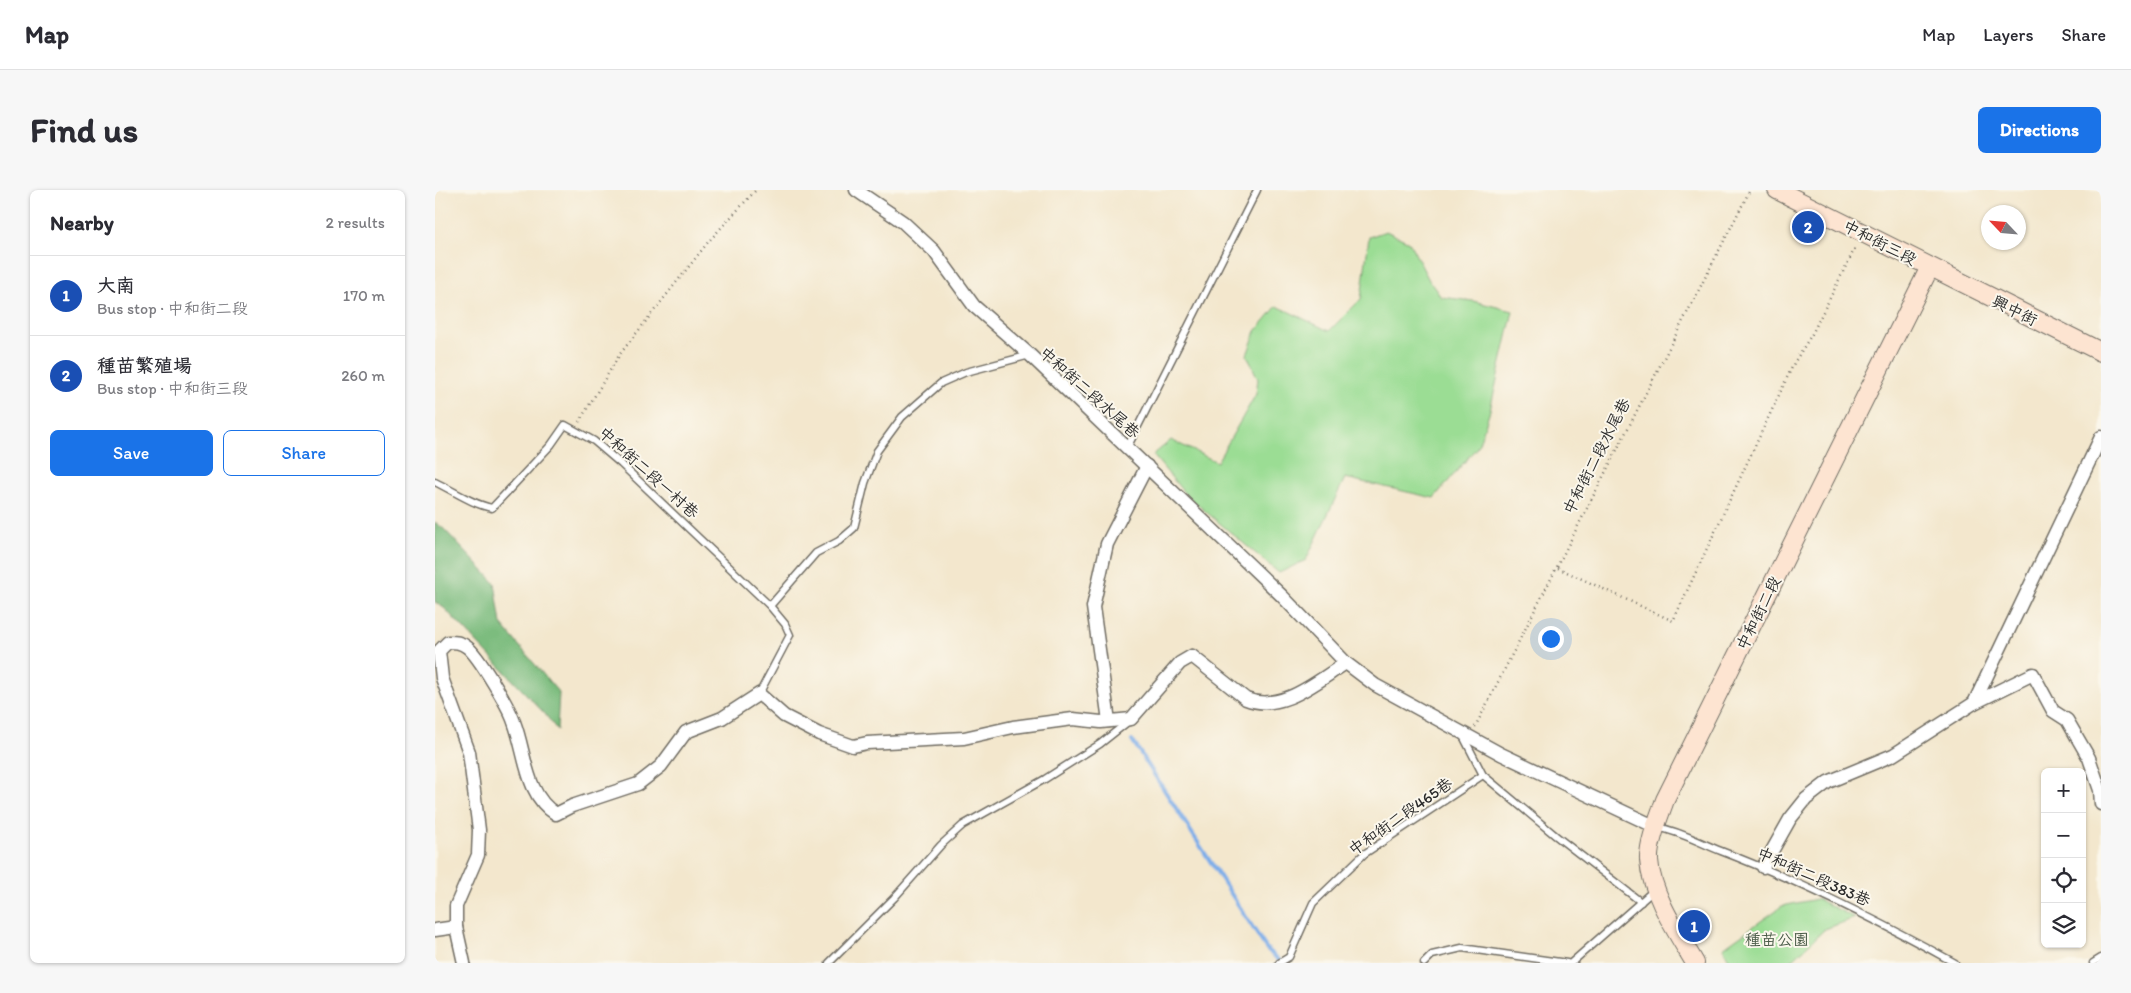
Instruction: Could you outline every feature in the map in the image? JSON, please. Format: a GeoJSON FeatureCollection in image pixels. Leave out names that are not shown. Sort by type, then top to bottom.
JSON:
{"type":"FeatureCollection","features":[{"type":"Feature","properties":{"kind":"main road","name":"中和街三段"},"geometry":{"type":"LineString","coordinates":[[1777,190],[1930,267]]}},
{"type":"Feature","properties":{"kind":"main road","name":"興中街"},"geometry":{"type":"LineString","coordinates":[[1930,267],[2101,352]]}},
{"type":"Feature","properties":{"kind":"main road","name":"中和街二段"},"geometry":{"type":"LineString","coordinates":[[1695,963],[1667,914],[1652,878],[1649,859],[1656,827],[1665,800],[1930,267]]}},
{"type":"Feature","properties":{"kind":"street"},"geometry":{"type":"LineString","coordinates":[[856,190],[903,222],[934,251],[974,306],[1029,355]]}},
{"type":"Feature","properties":{"kind":"street","name":"中和街二段水尾巷"},"geometry":{"type":"LineString","coordinates":[[1029,355],[1282,596],[1346,663],[1375,686],[1466,736],[1656,827]]}},
{"type":"Feature","properties":{"kind":"street"},"geometry":{"type":"LineString","coordinates":[[1974,703],[2101,437]]}},
{"type":"Feature","properties":{"kind":"street"},"geometry":{"type":"LineString","coordinates":[[1109,721],[1093,607],[1107,544],[1147,466]]}},
{"type":"Feature","properties":{"kind":"street"},"geometry":{"type":"LineString","coordinates":[[464,963],[456,927],[456,906],[478,855],[479,830],[469,752],[443,678],[439,661],[439,651],[448,642],[458,642],[466,646],[477,656],[514,721],[535,791],[546,808],[556,814],[573,806],[638,784],[661,766],[686,732],[722,718],[759,694],[784,716],[834,741],[853,746],[867,743],[964,738],[1013,727],[1073,719],[1109,721],[1131,719],[1180,663],[1192,656],[1246,699],[1256,703],[1285,700],[1346,663]]}},
{"type":"Feature","properties":{"kind":"street"},"geometry":{"type":"LineString","coordinates":[[1763,868],[1790,819],[1806,799],[1828,782],[1893,756],[1974,703],[2033,674],[2053,711],[2067,720],[2089,758],[2100,790],[2101,804]]}},
{"type":"Feature","properties":{"kind":"street"},"geometry":{"type":"LineString","coordinates":[[435,930],[456,927]]}},
{"type":"Feature","properties":{"kind":"lane"},"geometry":{"type":"LineString","coordinates":[[1127,448],[1257,190]]}},
{"type":"Feature","properties":{"kind":"lane","name":"中和街二段水尾巷"},"geometry":{"type":"LineString","coordinates":[[770,606],[816,553],[839,541],[854,528],[865,483],[877,450],[902,417],[941,383],[966,372],[1029,355]]}},
{"type":"Feature","properties":{"kind":"lane","name":"中和街二段一村巷"},"geometry":{"type":"LineString","coordinates":[[435,482],[471,500],[478,506],[492,508],[551,445],[565,424],[593,441],[621,464],[770,606]]}},
{"type":"Feature","properties":{"kind":"lane"},"geometry":{"type":"LineString","coordinates":[[759,694],[790,636],[785,624],[770,606]]}},
{"type":"Feature","properties":{"kind":"lane"},"geometry":{"type":"LineString","coordinates":[[829,963],[894,898],[941,845],[963,825],[1053,774],[1100,744],[1131,719]]}},
{"type":"Feature","properties":{"kind":"lane"},"geometry":{"type":"LineString","coordinates":[[1466,736],[1483,775],[1556,836],[1641,902]]}},
{"type":"Feature","properties":{"kind":"lane","name":"中和街二段465巷"},"geometry":{"type":"LineString","coordinates":[[1279,963],[1289,957],[1313,903],[1364,854],[1483,775]]}},
{"type":"Feature","properties":{"kind":"lane","name":"中和街二段383巷"},"geometry":{"type":"LineString","coordinates":[[1656,827],[1676,830],[1708,846],[1801,883],[1886,925],[1955,963]]}},
{"type":"Feature","properties":{"kind":"lane"},"geometry":{"type":"LineString","coordinates":[[1425,963],[1432,955],[1463,948],[1569,963],[1656,888]]}},
{"type":"Feature","properties":{"kind":"lane"},"geometry":{"type":"LineString","coordinates":[[2093,963],[2101,958]]}},
{"type":"Feature","properties":{"kind":"path"},"geometry":{"type":"LineString","coordinates":[[574,430],[620,354],[709,241],[756,190]]}},
{"type":"Feature","properties":{"kind":"path","name":"中和街二段水尾巷"},"geometry":{"type":"LineString","coordinates":[[1466,736],[1557,568],[1750,190]]}},
{"type":"Feature","properties":{"kind":"path"},"geometry":{"type":"LineString","coordinates":[[1557,568],[1673,621],[1794,363],[1812,334],[1862,233]]}},
{"type":"Feature","properties":{"kind":"green space"},"geometry":{"type":"Polygon","coordinates":[[[1386,231],[1409,242],[1430,282],[1441,297],[1473,301],[1513,311],[1489,414],[1478,446],[1434,498],[1345,478],[1306,560],[1279,573],[1186,495],[1153,455],[1171,440],[1217,462],[1256,394],[1258,379],[1247,355],[1256,331],[1277,306],[1329,331],[1361,299],[1369,237],[1386,231]]]}},
{"type":"Feature","properties":{"kind":"green space"},"geometry":{"type":"Polygon","coordinates":[[[435,522],[444,529],[495,583],[501,624],[559,693],[557,730],[545,714],[444,608],[435,602],[435,522]]]}},
{"type":"Feature","properties":{"kind":"green space","name":"種苗公園"},"geometry":{"type":"Polygon","coordinates":[[[1817,899],[1855,918],[1825,929],[1789,963],[1731,963],[1723,948],[1782,906],[1817,899]]]}},
{"type":"Feature","properties":{"kind":"waterway"},"geometry":{"type":"LineString","coordinates":[[1132,740],[1266,948],[1281,962]]}},
{"type":"Feature","properties":{"kind":"place","name":"種苗繁殖場"},"geometry":{"type":"Point","coordinates":[1808,227]}},
{"type":"Feature","properties":{"kind":"place","name":"大南"},"geometry":{"type":"Point","coordinates":[1694,926]}}]}
